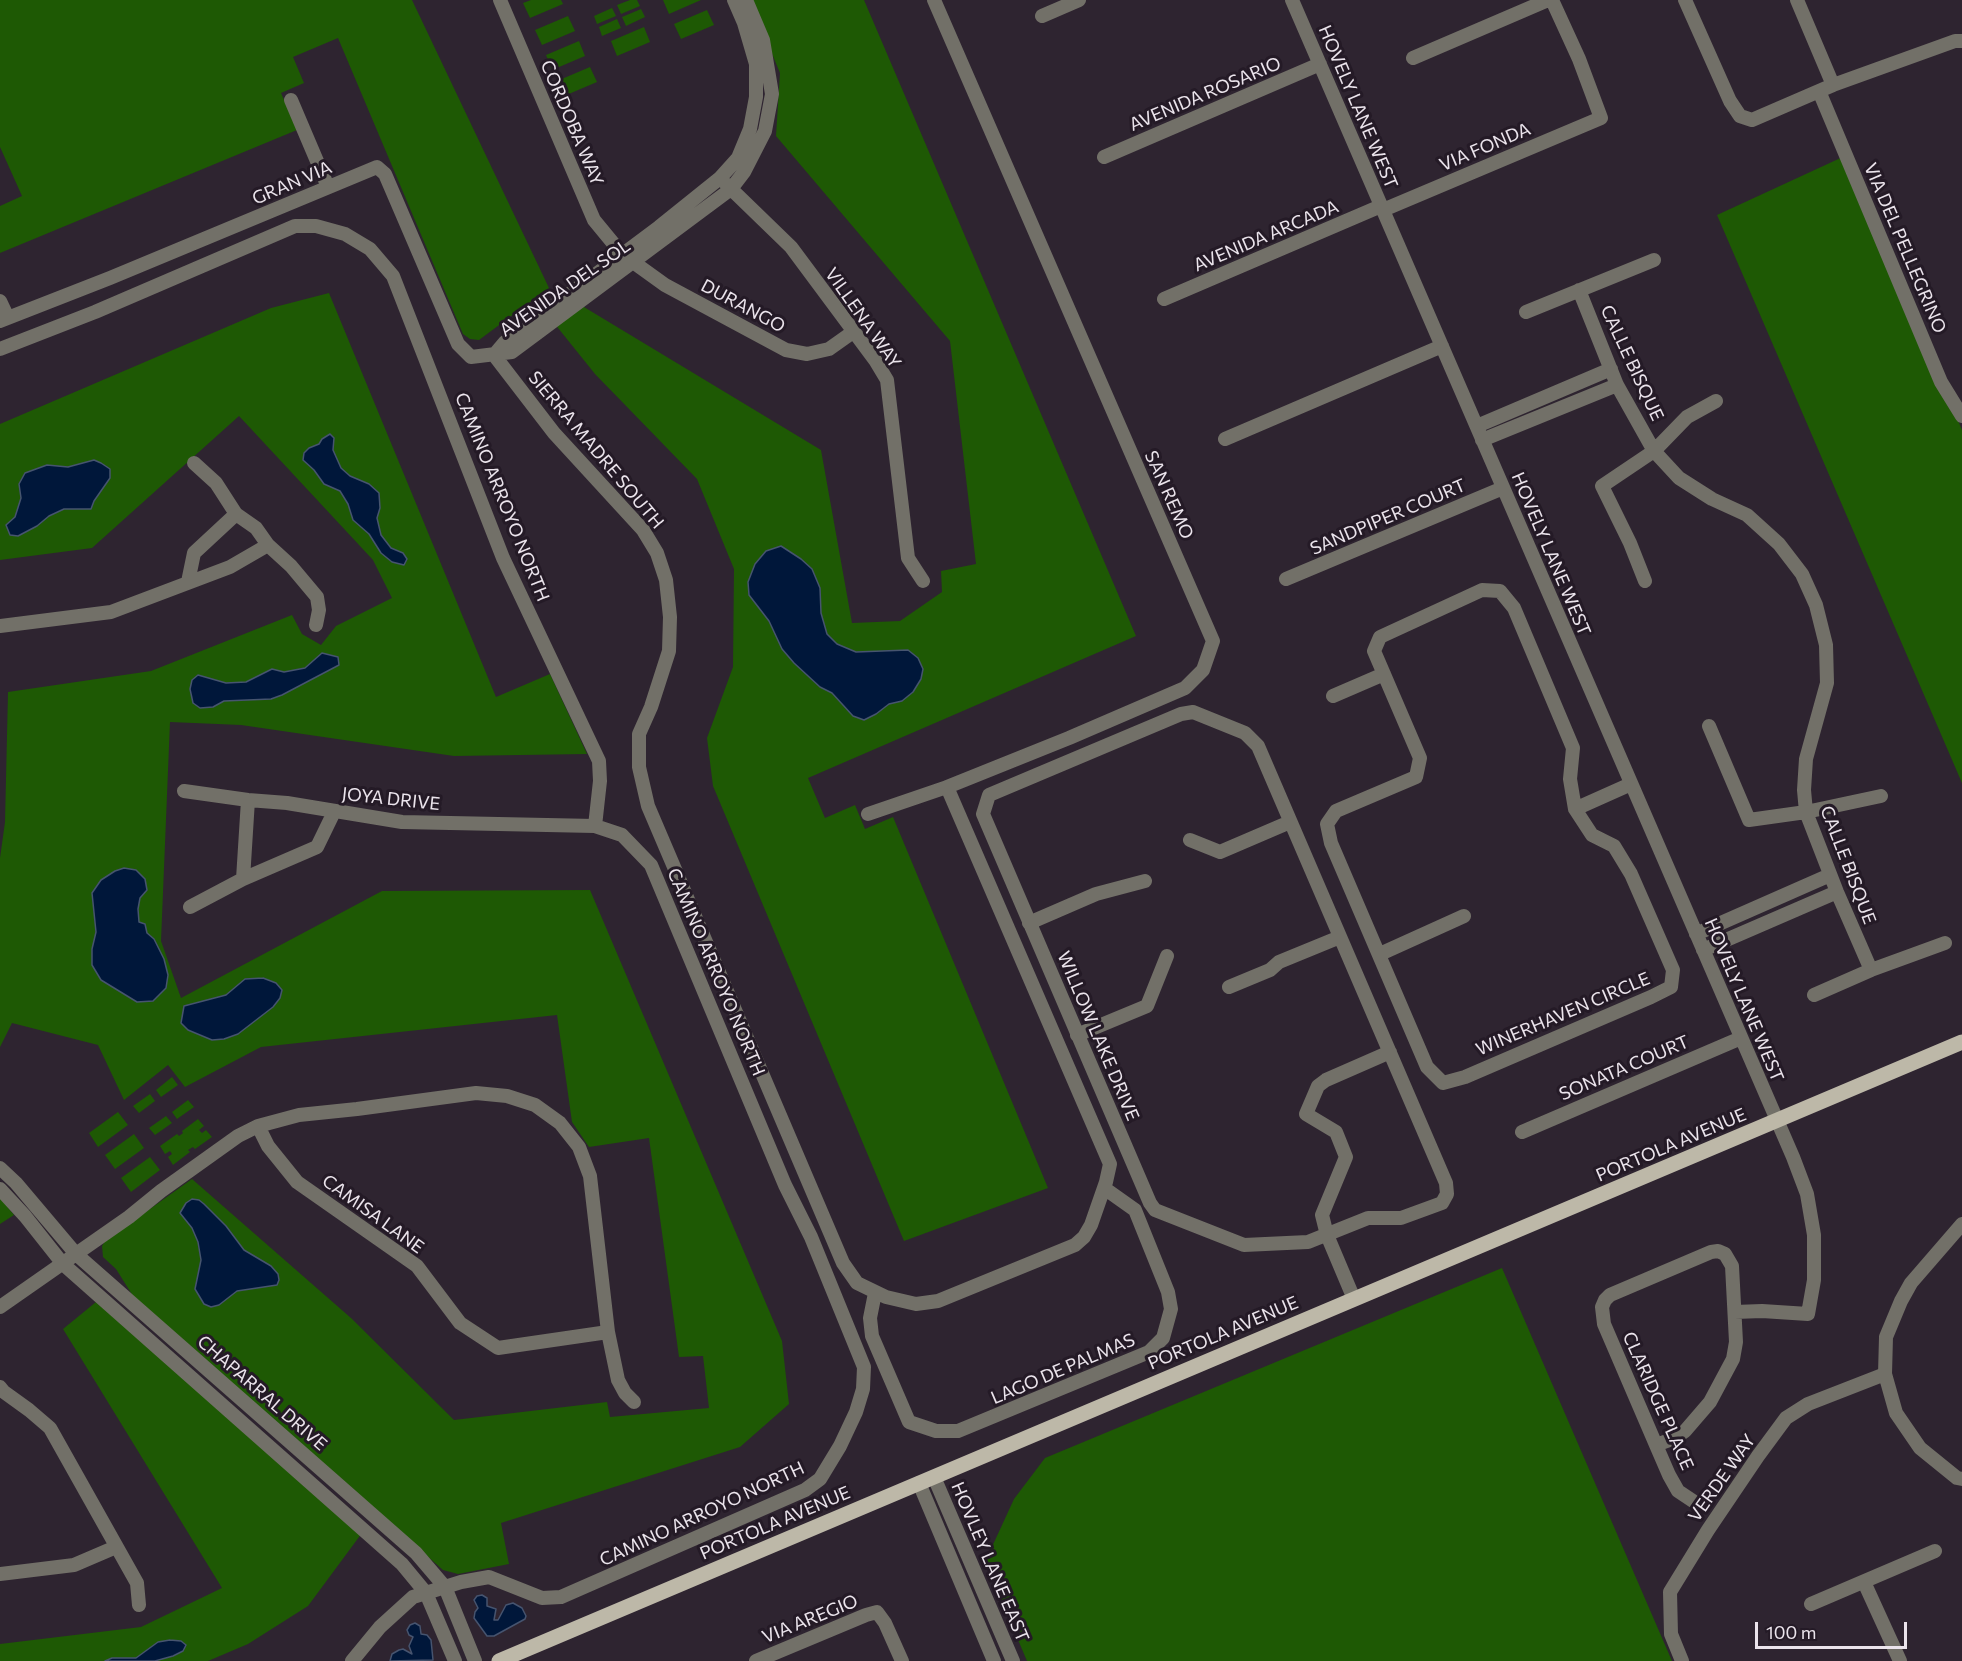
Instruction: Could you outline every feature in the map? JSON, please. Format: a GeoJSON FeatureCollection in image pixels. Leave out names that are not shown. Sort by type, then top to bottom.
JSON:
{"type":"FeatureCollection","features":[{"type":"Feature","properties":{"kind":"main road","name":"PORTOLA AVENUE"},"geometry":{"type":"LineString","coordinates":[[499,1661],[1962,1042]]}},
{"type":"Feature","properties":{"kind":"street","name":"CORDOBA WAY"},"geometry":{"type":"LineString","coordinates":[[500,0],[594,220],[622,254]]}},
{"type":"Feature","properties":{"kind":"street","name":"AVENIDA DEL SOL"},"geometry":{"type":"LineString","coordinates":[[494,355],[506,342],[720,178],[738,158],[750,129],[756,97],[756,64],[744,23],[734,0]]}},
{"type":"Feature","properties":{"kind":"street","name":"AVENIDA DEL SOL"},"geometry":{"type":"LineString","coordinates":[[494,355],[512,352],[634,263],[731,189],[744,172],[765,131],[772,94],[763,40],[746,0]]}},
{"type":"Feature","properties":{"kind":"street","name":"SAN REMO"},"geometry":{"type":"LineString","coordinates":[[868,814],[947,787],[1185,688],[1203,670],[1213,641],[934,0]]}},
{"type":"Feature","properties":{"kind":"street"},"geometry":{"type":"LineString","coordinates":[[1042,15],[1079,0]]}},
{"type":"Feature","properties":{"kind":"street","name":"HOVELY LANE WEST"},"geometry":{"type":"LineString","coordinates":[[1292,0],[1807,1194],[1814,1235],[1814,1280],[1808,1314],[1735,1312]]}},
{"type":"Feature","properties":{"kind":"street"},"geometry":{"type":"LineString","coordinates":[[1413,58],[1550,0]]}},
{"type":"Feature","properties":{"kind":"street","name":"VIA FONDA"},"geometry":{"type":"LineString","coordinates":[[1382,208],[1601,118],[1579,59],[1550,0]]}},
{"type":"Feature","properties":{"kind":"street"},"geometry":{"type":"LineString","coordinates":[[1685,0],[1730,101],[1740,116],[1752,120],[1833,85],[1955,41],[1962,41]]}},
{"type":"Feature","properties":{"kind":"street"},"geometry":{"type":"LineString","coordinates":[[1797,0],[1833,85]]}},
{"type":"Feature","properties":{"kind":"street","name":"AVENIDA ROSARIO"},"geometry":{"type":"LineString","coordinates":[[1104,157],[1320,64]]}},
{"type":"Feature","properties":{"kind":"street","name":"VIA DEL PELLEGRINO"},"geometry":{"type":"LineString","coordinates":[[1819,91],[1941,382],[1962,416]]}},
{"type":"Feature","properties":{"kind":"street"},"geometry":{"type":"LineString","coordinates":[[291,100],[328,187]]}},
{"type":"Feature","properties":{"kind":"street","name":"GRAN VIA"},"geometry":{"type":"LineString","coordinates":[[4,320],[377,167],[385,174],[458,344],[471,357],[494,355]]}},
{"type":"Feature","properties":{"kind":"street","name":"VILLENA WAY"},"geometry":{"type":"LineString","coordinates":[[720,178],[791,247],[875,360],[887,380],[908,558],[923,581]]}},
{"type":"Feature","properties":{"kind":"street","name":"AVENIDA ARCADA"},"geometry":{"type":"LineString","coordinates":[[1164,298],[1382,208]]}},
{"type":"Feature","properties":{"kind":"street","name":"CAMINO ARROYO NORTH"},"geometry":{"type":"LineString","coordinates":[[0,349],[95,312],[295,226],[316,226],[345,234],[370,249],[393,276],[503,558],[599,761],[600,781],[595,826],[622,835],[651,865],[864,1366],[862,1389],[856,1412],[840,1446],[819,1479],[805,1490],[561,1597],[542,1598],[489,1577],[412,1597],[380,1627],[352,1661]]}},
{"type":"Feature","properties":{"kind":"street","name":"DURANGO"},"geometry":{"type":"LineString","coordinates":[[622,254],[665,285],[786,350],[807,354],[829,349],[853,332]]}},
{"type":"Feature","properties":{"kind":"street"},"geometry":{"type":"LineString","coordinates":[[1526,312],[1654,260]]}},
{"type":"Feature","properties":{"kind":"street","name":"CALLE BISQUE"},"geometry":{"type":"LineString","coordinates":[[1579,290],[1617,385],[1654,452],[1679,478],[1712,499],[1747,516],[1779,544],[1802,574],[1816,605],[1826,645],[1827,683],[1806,759],[1804,790],[1806,812],[1871,970]]}},
{"type":"Feature","properties":{"kind":"street"},"geometry":{"type":"LineString","coordinates":[[0,301],[4,320]]}},
{"type":"Feature","properties":{"kind":"street"},"geometry":{"type":"LineString","coordinates":[[1225,439],[1442,346]]}},
{"type":"Feature","properties":{"kind":"street","name":"SIERRA MADRE SOUTH"},"geometry":{"type":"LineString","coordinates":[[494,355],[554,433],[643,530],[657,554],[666,580],[670,628],[669,651],[651,707],[639,734],[639,767],[648,806],[843,1263],[858,1283],[876,1293],[916,1304],[938,1301],[1075,1245],[1084,1237],[1091,1224],[1104,1188]]}},
{"type":"Feature","properties":{"kind":"street"},"geometry":{"type":"LineString","coordinates":[[1476,426],[1611,369]]}},
{"type":"Feature","properties":{"kind":"street"},"geometry":{"type":"LineString","coordinates":[[1482,440],[1617,385]]}},
{"type":"Feature","properties":{"kind":"street"},"geometry":{"type":"LineString","coordinates":[[1564,388],[1572,404]]}},
{"type":"Feature","properties":{"kind":"street"},"geometry":{"type":"LineString","coordinates":[[1645,581],[1630,543],[1602,486],[1654,452],[1687,417],[1716,401]]}},
{"type":"Feature","properties":{"kind":"street"},"geometry":{"type":"LineString","coordinates":[[194,463],[216,483],[236,514],[256,528],[268,545],[291,566],[317,597],[319,610],[316,625]]}},
{"type":"Feature","properties":{"kind":"street","name":"SANDPIPER COURT"},"geometry":{"type":"LineString","coordinates":[[1286,579],[1503,488]]}},
{"type":"Feature","properties":{"kind":"street"},"geometry":{"type":"LineString","coordinates":[[188,582],[194,554],[236,514]]}},
{"type":"Feature","properties":{"kind":"street"},"geometry":{"type":"LineString","coordinates":[[0,626],[111,612],[230,567],[268,545]]}},
{"type":"Feature","properties":{"kind":"street"},"geometry":{"type":"LineString","coordinates":[[1464,916],[1380,954],[1330,843],[1327,824],[1336,812],[1416,777],[1420,758],[1374,651],[1380,636],[1482,590],[1500,591],[1514,608],[1573,748],[1570,779],[1575,809],[1631,784]]}},
{"type":"Feature","properties":{"kind":"street"},"geometry":{"type":"LineString","coordinates":[[1333,696],[1384,674]]}},
{"type":"Feature","properties":{"kind":"street","name":"WILLOW LAKE DRIVE"},"geometry":{"type":"LineString","coordinates":[[1193,712],[1245,733],[1253,739],[1290,822],[1446,1183],[1447,1194],[1442,1203],[1419,1212],[1401,1218],[1368,1218],[1308,1242],[1244,1245],[1155,1210],[1150,1203],[983,814],[989,795],[1181,714],[1193,712]]}},
{"type":"Feature","properties":{"kind":"street"},"geometry":{"type":"LineString","coordinates":[[1708,726],[1749,820],[1806,812],[1881,796]]}},
{"type":"Feature","properties":{"kind":"street"},"geometry":{"type":"LineString","coordinates":[[947,787],[1110,1164],[1104,1188]]}},
{"type":"Feature","properties":{"kind":"street","name":"JOYA DRIVE"},"geometry":{"type":"LineString","coordinates":[[184,791],[287,803],[402,822],[595,826]]}},
{"type":"Feature","properties":{"kind":"street"},"geometry":{"type":"LineString","coordinates":[[243,879],[248,800]]}},
{"type":"Feature","properties":{"kind":"street","name":"WINERHAVEN CIRCLE"},"geometry":{"type":"LineString","coordinates":[[1380,954],[1426,1067],[1443,1083],[1465,1077],[1671,987],[1673,970],[1631,874],[1614,846],[1592,835],[1575,809]]}},
{"type":"Feature","properties":{"kind":"street"},"geometry":{"type":"LineString","coordinates":[[190,907],[243,879],[317,847],[334,812]]}},
{"type":"Feature","properties":{"kind":"street"},"geometry":{"type":"LineString","coordinates":[[1190,840],[1220,852],[1290,822]]}},
{"type":"Feature","properties":{"kind":"street"},"geometry":{"type":"LineString","coordinates":[[1696,934],[1830,875]]}},
{"type":"Feature","properties":{"kind":"street"},"geometry":{"type":"LineString","coordinates":[[1029,923],[1096,894],[1145,881]]}},
{"type":"Feature","properties":{"kind":"street"},"geometry":{"type":"LineString","coordinates":[[1703,950],[1837,892]]}},
{"type":"Feature","properties":{"kind":"street"},"geometry":{"type":"LineString","coordinates":[[1784,895],[1792,912]]}},
{"type":"Feature","properties":{"kind":"street"},"geometry":{"type":"LineString","coordinates":[[1228,987],[1340,937]]}},
{"type":"Feature","properties":{"kind":"street"},"geometry":{"type":"LineString","coordinates":[[1814,995],[1871,970],[1945,943]]}},
{"type":"Feature","properties":{"kind":"street"},"geometry":{"type":"LineString","coordinates":[[1077,1035],[1147,1006],[1167,956]]}},
{"type":"Feature","properties":{"kind":"street","name":"SONATA COURT"},"geometry":{"type":"LineString","coordinates":[[1522,1132],[1741,1038]]}},
{"type":"Feature","properties":{"kind":"street"},"geometry":{"type":"LineString","coordinates":[[1354,1299],[1327,1235],[1322,1215],[1346,1157],[1336,1132],[1306,1114],[1318,1086],[1326,1080],[1390,1052]]}},
{"type":"Feature","properties":{"kind":"street"},"geometry":{"type":"LineString","coordinates":[[0,1307],[63,1264],[238,1136],[258,1126],[298,1115],[476,1093],[507,1096],[535,1105],[560,1123],[579,1147],[590,1176],[608,1332],[618,1380],[625,1393],[634,1402]]}},
{"type":"Feature","properties":{"kind":"street","name":"CAMISA LANE"},"geometry":{"type":"LineString","coordinates":[[258,1126],[268,1146],[297,1182],[417,1266],[460,1323],[498,1348],[608,1332]]}},
{"type":"Feature","properties":{"kind":"street","name":"CHAPARRAL DRIVE"},"geometry":{"type":"LineString","coordinates":[[0,1168],[16,1183],[76,1254],[416,1553],[445,1587],[475,1661]]}},
{"type":"Feature","properties":{"kind":"street","name":"LAGO DE PALMAS"},"geometry":{"type":"LineString","coordinates":[[876,1293],[870,1318],[872,1336],[909,1422],[936,1431],[958,1431],[1149,1352],[1163,1338],[1171,1309],[1168,1292],[1135,1210],[1104,1188]]}},
{"type":"Feature","properties":{"kind":"street","name":"CHAPARRAL DRIVE"},"geometry":{"type":"LineString","coordinates":[[0,1189],[63,1264],[402,1564],[426,1593],[455,1661]]}},
{"type":"Feature","properties":{"kind":"street"},"geometry":{"type":"LineString","coordinates":[[1962,1224],[1911,1283],[1900,1301],[1886,1337],[1885,1374],[1896,1413],[1920,1448],[1957,1478],[1962,1479]]}},
{"type":"Feature","properties":{"kind":"street","name":"CLARIDGE PLACE"},"geometry":{"type":"LineString","coordinates":[[1693,1501],[1678,1491],[1656,1446],[1604,1324],[1602,1307],[1610,1295],[1711,1252],[1719,1251],[1725,1254],[1732,1266],[1735,1312]]}},
{"type":"Feature","properties":{"kind":"street"},"geometry":{"type":"LineString","coordinates":[[1656,1446],[1685,1431],[1710,1402],[1724,1380],[1733,1359],[1736,1342],[1735,1312]]}},
{"type":"Feature","properties":{"kind":"street","name":"VERDE WAY"},"geometry":{"type":"LineString","coordinates":[[1682,1661],[1671,1634],[1670,1592],[1758,1456],[1786,1418],[1808,1404],[1885,1374]]}},
{"type":"Feature","properties":{"kind":"street"},"geometry":{"type":"LineString","coordinates":[[0,1387],[50,1428],[137,1584],[139,1605]]}},
{"type":"Feature","properties":{"kind":"street","name":"HOVLEY LANE EAST"},"geometry":{"type":"LineString","coordinates":[[934,1477],[1013,1661]]}},
{"type":"Feature","properties":{"kind":"street","name":"HOVLEY LANE EAST"},"geometry":{"type":"LineString","coordinates":[[919,1483],[994,1661]]}},
{"type":"Feature","properties":{"kind":"street"},"geometry":{"type":"LineString","coordinates":[[0,1574],[74,1565],[116,1547]]}},
{"type":"Feature","properties":{"kind":"street"},"geometry":{"type":"LineString","coordinates":[[1811,1604],[1935,1551]]}},
{"type":"Feature","properties":{"kind":"street"},"geometry":{"type":"LineString","coordinates":[[1864,1581],[1900,1661]]}},
{"type":"Feature","properties":{"kind":"street","name":"VIA AREGIO"},"geometry":{"type":"LineString","coordinates":[[756,1661],[877,1612],[885,1623],[902,1661]]}},
{"type":"Feature","properties":{"kind":"green space"},"geometry":{"type":"Polygon","coordinates":[[[0,0],[412,0],[549,288],[479,340],[470,339],[463,334],[338,38],[293,57],[304,83],[281,93],[297,130],[0,253],[0,206],[22,196],[0,147],[0,0]]]}},
{"type":"Feature","properties":{"kind":"green space"},"geometry":{"type":"Polygon","coordinates":[[[531,0],[561,0],[563,4],[530,18],[523,3],[531,0]]]}},
{"type":"Feature","properties":{"kind":"green space"},"geometry":{"type":"Polygon","coordinates":[[[637,0],[640,6],[621,14],[617,5],[637,0]]]}},
{"type":"Feature","properties":{"kind":"green space"},"geometry":{"type":"Polygon","coordinates":[[[663,0],[701,0],[669,14],[663,0]]]}},
{"type":"Feature","properties":{"kind":"green space"},"geometry":{"type":"Polygon","coordinates":[[[750,0],[864,0],[1136,636],[808,778],[825,818],[855,805],[865,829],[893,817],[1048,1188],[904,1241],[713,786],[707,738],[733,667],[734,569],[697,479],[595,374],[554,323],[579,304],[821,450],[852,623],[900,621],[942,592],[941,571],[976,564],[950,341],[776,136],[780,73],[750,0]]]}},
{"type":"Feature","properties":{"kind":"green space"},"geometry":{"type":"Polygon","coordinates":[[[612,8],[616,16],[597,24],[594,16],[612,8]]]}},
{"type":"Feature","properties":{"kind":"green space"},"geometry":{"type":"Polygon","coordinates":[[[641,9],[645,17],[626,26],[622,17],[641,9]]]}},
{"type":"Feature","properties":{"kind":"green space"},"geometry":{"type":"Polygon","coordinates":[[[707,10],[714,25],[681,39],[674,24],[707,10]]]}},
{"type":"Feature","properties":{"kind":"green space"},"geometry":{"type":"Polygon","coordinates":[[[568,16],[575,31],[542,45],[535,30],[568,16]]]}},
{"type":"Feature","properties":{"kind":"green space"},"geometry":{"type":"Polygon","coordinates":[[[617,19],[621,28],[602,36],[599,27],[617,19]]]}},
{"type":"Feature","properties":{"kind":"green space"},"geometry":{"type":"Polygon","coordinates":[[[644,27],[650,42],[617,56],[611,41],[644,27]]]}},
{"type":"Feature","properties":{"kind":"green space"},"geometry":{"type":"Polygon","coordinates":[[[579,41],[585,56],[552,70],[546,55],[579,41]]]}},
{"type":"Feature","properties":{"kind":"green space"},"geometry":{"type":"Polygon","coordinates":[[[590,67],[597,82],[564,96],[557,81],[590,67]]]}},
{"type":"Feature","properties":{"kind":"green space"},"geometry":{"type":"Polygon","coordinates":[[[1847,155],[1962,430],[1962,783],[1717,215],[1847,155]]]}},
{"type":"Feature","properties":{"kind":"green space"},"geometry":{"type":"Polygon","coordinates":[[[329,293],[496,697],[550,674],[587,754],[454,756],[241,725],[170,722],[161,941],[181,998],[382,891],[590,890],[782,1341],[789,1404],[740,1447],[501,1523],[509,1564],[458,1574],[443,1570],[133,1296],[116,1269],[103,1257],[102,1246],[105,1241],[192,1179],[351,1318],[454,1420],[607,1402],[610,1417],[709,1408],[703,1356],[679,1357],[649,1138],[589,1147],[572,1122],[557,1015],[261,1047],[185,1087],[168,1065],[124,1100],[98,1045],[12,1023],[0,1047],[0,858],[5,822],[8,692],[151,671],[292,615],[302,634],[321,645],[336,626],[392,598],[373,560],[239,416],[92,548],[0,560],[0,424],[271,308],[329,293]]]}},
{"type":"Feature","properties":{"kind":"green space"},"geometry":{"type":"Polygon","coordinates":[[[172,1077],[178,1085],[161,1097],[156,1090],[172,1077]]]}},
{"type":"Feature","properties":{"kind":"green space"},"geometry":{"type":"Polygon","coordinates":[[[150,1094],[155,1101],[139,1113],[133,1106],[150,1094]]]}},
{"type":"Feature","properties":{"kind":"green space"},"geometry":{"type":"Polygon","coordinates":[[[188,1100],[194,1107],[177,1119],[172,1112],[188,1100]]]}},
{"type":"Feature","properties":{"kind":"green space"},"geometry":{"type":"Polygon","coordinates":[[[118,1112],[128,1125],[98,1147],[89,1133],[118,1112]]]}},
{"type":"Feature","properties":{"kind":"green space"},"geometry":{"type":"Polygon","coordinates":[[[166,1116],[172,1123],[155,1135],[149,1128],[166,1116]]]}},
{"type":"Feature","properties":{"kind":"green space"},"geometry":{"type":"Polygon","coordinates":[[[198,1119],[204,1126],[199,1130],[202,1133],[206,1130],[212,1137],[195,1149],[193,1147],[188,1150],[190,1152],[173,1165],[168,1157],[172,1154],[170,1151],[165,1154],[160,1146],[177,1134],[179,1136],[198,1119]]]}},
{"type":"Feature","properties":{"kind":"green space"},"geometry":{"type":"Polygon","coordinates":[[[134,1134],[144,1148],[115,1169],[105,1155],[134,1134]]]}},
{"type":"Feature","properties":{"kind":"green space"},"geometry":{"type":"Polygon","coordinates":[[[150,1157],[160,1170],[131,1192],[121,1178],[150,1157]]]}},
{"type":"Feature","properties":{"kind":"green space"},"geometry":{"type":"Polygon","coordinates":[[[0,1198],[14,1215],[0,1224],[0,1198]]]}},
{"type":"Feature","properties":{"kind":"green space"},"geometry":{"type":"Polygon","coordinates":[[[1502,1268],[1672,1661],[1027,1661],[985,1562],[1014,1499],[1045,1458],[1502,1268]]]}},
{"type":"Feature","properties":{"kind":"green space"},"geometry":{"type":"Polygon","coordinates":[[[96,1302],[362,1533],[308,1606],[248,1644],[208,1661],[0,1661],[0,1644],[141,1627],[222,1588],[63,1329],[96,1302]]]}},
{"type":"Feature","properties":{"kind":"water"},"geometry":{"type":"Polygon","coordinates":[[[330,434],[334,438],[333,450],[341,468],[350,476],[369,484],[379,493],[380,508],[377,518],[381,535],[391,548],[403,553],[407,559],[404,565],[392,562],[381,553],[369,534],[353,520],[348,504],[340,491],[324,484],[303,460],[304,453],[309,448],[319,444],[330,434]]]}},
{"type":"Feature","properties":{"kind":"water"},"geometry":{"type":"Polygon","coordinates":[[[94,460],[110,469],[110,478],[91,509],[64,509],[18,536],[10,535],[6,525],[15,517],[21,498],[19,484],[25,473],[47,465],[68,467],[94,460]]]}},
{"type":"Feature","properties":{"kind":"water"},"geometry":{"type":"Polygon","coordinates":[[[781,546],[812,569],[820,588],[821,613],[827,634],[837,644],[856,652],[908,650],[918,658],[923,669],[921,679],[913,692],[902,701],[889,704],[864,720],[853,716],[832,693],[820,687],[794,663],[782,649],[769,621],[749,595],[748,582],[755,564],[766,551],[781,546]]]}},
{"type":"Feature","properties":{"kind":"water"},"geometry":{"type":"Polygon","coordinates":[[[322,653],[338,657],[339,665],[282,695],[271,699],[224,701],[213,707],[200,708],[193,703],[190,689],[192,680],[198,675],[226,683],[246,682],[272,669],[284,672],[305,668],[322,653]]]}},
{"type":"Feature","properties":{"kind":"water"},"geometry":{"type":"Polygon","coordinates":[[[124,868],[136,870],[145,879],[147,890],[140,898],[139,922],[145,924],[147,933],[154,939],[164,959],[168,975],[166,988],[153,1001],[137,1002],[101,980],[92,965],[92,949],[96,932],[92,893],[101,880],[124,868]]]}},
{"type":"Feature","properties":{"kind":"water"},"geometry":{"type":"Polygon","coordinates":[[[263,978],[276,983],[282,990],[280,998],[273,1007],[238,1034],[212,1040],[188,1030],[181,1023],[184,1006],[226,995],[245,979],[263,978]]]}},
{"type":"Feature","properties":{"kind":"water"},"geometry":{"type":"Polygon","coordinates":[[[192,1199],[204,1204],[226,1226],[244,1250],[271,1266],[278,1274],[277,1285],[237,1291],[219,1305],[211,1307],[204,1304],[195,1289],[201,1260],[198,1242],[192,1228],[180,1213],[186,1203],[192,1199]]]}},
{"type":"Feature","properties":{"kind":"water"},"geometry":{"type":"Polygon","coordinates":[[[482,1595],[487,1598],[487,1606],[496,1609],[494,1620],[498,1620],[506,1605],[513,1603],[522,1608],[525,1619],[494,1636],[487,1636],[474,1618],[478,1608],[474,1600],[477,1596],[482,1595]]]}},
{"type":"Feature","properties":{"kind":"water"},"geometry":{"type":"Polygon","coordinates":[[[415,1623],[420,1626],[421,1634],[427,1635],[431,1640],[433,1660],[390,1661],[392,1654],[399,1650],[403,1649],[412,1654],[409,1646],[413,1637],[407,1630],[415,1623]]]}},
{"type":"Feature","properties":{"kind":"water"},"geometry":{"type":"Polygon","coordinates":[[[181,1641],[186,1645],[183,1651],[155,1661],[105,1661],[112,1658],[136,1658],[158,1642],[181,1641]]]}}]}
